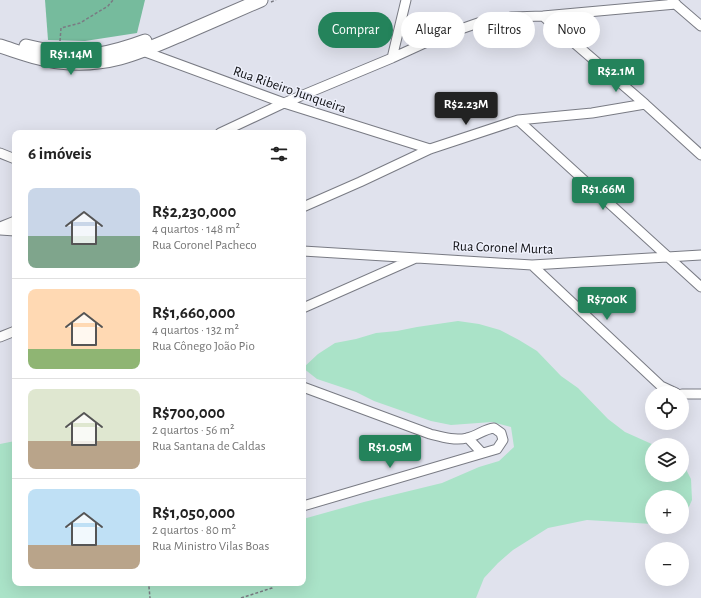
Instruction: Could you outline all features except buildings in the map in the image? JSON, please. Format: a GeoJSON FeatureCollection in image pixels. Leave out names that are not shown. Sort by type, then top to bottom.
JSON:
{"type":"FeatureCollection","features":[{"type":"Feature","properties":{"kind":"street"},"geometry":{"type":"LineString","coordinates":[[0,38],[42,50],[93,55],[137,49],[163,34],[241,0]]}},
{"type":"Feature","properties":{"kind":"street"},"geometry":{"type":"LineString","coordinates":[[0,46],[47,60],[75,63],[111,61],[137,49],[261,0]]}},
{"type":"Feature","properties":{"kind":"street"},"geometry":{"type":"LineString","coordinates":[[392,58],[406,0]]}},
{"type":"Feature","properties":{"kind":"street"},"geometry":{"type":"LineString","coordinates":[[580,12],[673,2],[701,26]]}},
{"type":"Feature","properties":{"kind":"street"},"geometry":{"type":"LineString","coordinates":[[226,130],[284,103],[438,37],[478,23],[512,17],[543,16]]}},
{"type":"Feature","properties":{"kind":"street"},"geometry":{"type":"LineString","coordinates":[[580,48],[701,155]]}},
{"type":"Feature","properties":{"kind":"street","name":"Rua Ribeiro Junqueira"},"geometry":{"type":"LineString","coordinates":[[137,49],[284,103],[430,149]]}},
{"type":"Feature","properties":{"kind":"street"},"geometry":{"type":"LineString","coordinates":[[306,206],[430,149],[518,120],[592,113],[645,104]]}},
{"type":"Feature","properties":{"kind":"street"},"geometry":{"type":"LineString","coordinates":[[518,120],[701,287]]}},
{"type":"Feature","properties":{"kind":"street"},"geometry":{"type":"LineString","coordinates":[[0,153],[12,158]]}},
{"type":"Feature","properties":{"kind":"street"},"geometry":{"type":"LineString","coordinates":[[0,228],[12,222]]}},
{"type":"Feature","properties":{"kind":"street"},"geometry":{"type":"LineString","coordinates":[[0,228],[12,230]]}},
{"type":"Feature","properties":{"kind":"street","name":"Rua Coronel Murta"},"geometry":{"type":"LineString","coordinates":[[306,251],[532,265],[701,255]]}},
{"type":"Feature","properties":{"kind":"street"},"geometry":{"type":"LineString","coordinates":[[306,307],[417,257]]}},
{"type":"Feature","properties":{"kind":"street"},"geometry":{"type":"LineString","coordinates":[[532,265],[661,386]]}},
{"type":"Feature","properties":{"kind":"street"},"geometry":{"type":"LineString","coordinates":[[0,337],[12,331]]}},
{"type":"Feature","properties":{"kind":"street"},"geometry":{"type":"LineString","coordinates":[[306,388],[430,434],[450,438],[468,438],[486,429],[494,428],[501,433],[503,440],[497,449],[306,505]]}},
{"type":"Feature","properties":{"kind":"street"},"geometry":{"type":"LineString","coordinates":[[689,394],[701,394]]}},
{"type":"Feature","properties":{"kind":"street"},"geometry":{"type":"LineString","coordinates":[[468,438],[482,453]]}},
{"type":"Feature","properties":{"kind":"path"},"geometry":{"type":"LineString","coordinates":[[60,52],[61,28],[80,23],[108,6],[113,0]]}},
{"type":"Feature","properties":{"kind":"path"},"geometry":{"type":"LineString","coordinates":[[148,586],[150,598]]}},
{"type":"Feature","properties":{"kind":"path"},"geometry":{"type":"LineString","coordinates":[[241,598],[272,588],[273,586]]}},
{"type":"Feature","properties":{"kind":"green space"},"geometry":{"type":"Polygon","coordinates":[[[45,0],[145,0],[137,33],[85,41],[48,40],[45,0]]]}},
{"type":"Feature","properties":{"kind":"green space"},"geometry":{"type":"Polygon","coordinates":[[[458,321],[479,324],[500,330],[519,340],[537,351],[561,376],[578,388],[608,419],[625,432],[645,441],[645,482],[689,482],[689,475],[691,479],[692,500],[689,507],[689,490],[645,490],[645,524],[587,520],[548,528],[513,550],[498,563],[484,578],[476,598],[0,598],[0,444],[12,442],[12,586],[306,586],[306,518],[442,483],[479,467],[499,461],[514,447],[511,427],[492,422],[451,425],[431,421],[374,401],[356,392],[317,379],[306,370],[306,365],[318,354],[335,343],[376,333],[458,321]]]}}]}
